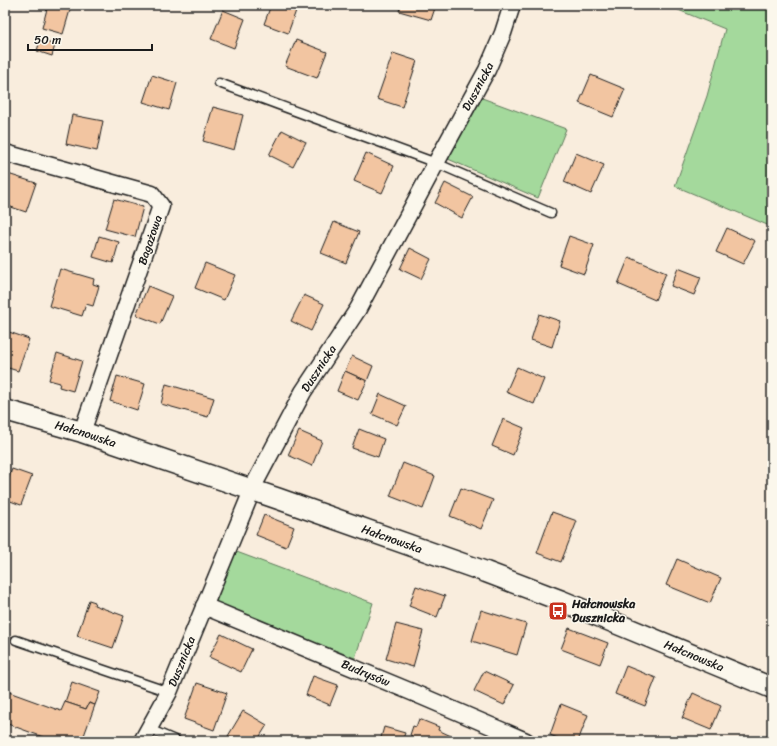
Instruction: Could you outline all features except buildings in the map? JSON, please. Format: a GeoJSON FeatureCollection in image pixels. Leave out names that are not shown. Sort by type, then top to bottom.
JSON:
{"type":"FeatureCollection","features":[{"type":"Feature","properties":{"kind":"street","name":"Dusznicka"},"geometry":{"type":"LineString","coordinates":[[146,735],[169,692],[251,490],[303,392],[358,309],[487,70],[504,33],[512,5]]}},
{"type":"Feature","properties":{"kind":"street","name":"Bagażowa"},"geometry":{"type":"LineString","coordinates":[[5,153],[152,194],[162,206],[82,432]]}},
{"type":"Feature","properties":{"kind":"street","name":"Hałcnowska"},"geometry":{"type":"LineString","coordinates":[[5,410],[82,432],[486,572],[562,601],[772,688]]}},
{"type":"Feature","properties":{"kind":"street","name":"Budrysów"},"geometry":{"type":"LineString","coordinates":[[204,606],[414,692],[526,741]]}},
{"type":"Feature","properties":{"kind":"lane"},"geometry":{"type":"LineString","coordinates":[[219,83],[436,163],[551,213]]}},
{"type":"Feature","properties":{"kind":"lane"},"geometry":{"type":"LineString","coordinates":[[16,640],[169,692]]}},
{"type":"Feature","properties":{"kind":"lane"},"geometry":{"type":"LineString","coordinates":[[146,735],[177,741]]}},
{"type":"Feature","properties":{"kind":"green space"},"geometry":{"type":"Polygon","coordinates":[[[666,5],[772,5],[772,227],[675,186],[707,96],[725,29],[666,5]]]}},
{"type":"Feature","properties":{"kind":"green space"},"geometry":{"type":"Polygon","coordinates":[[[482,98],[566,129],[538,198],[448,159],[482,98]]]}},
{"type":"Feature","properties":{"kind":"green space"},"geometry":{"type":"Polygon","coordinates":[[[234,551],[373,603],[355,658],[215,604],[234,551]]]}},
{"type":"Feature","properties":{"kind":"place","name":"Hałcnowska Dusznicka"},"geometry":{"type":"Point","coordinates":[558,611]}}]}
